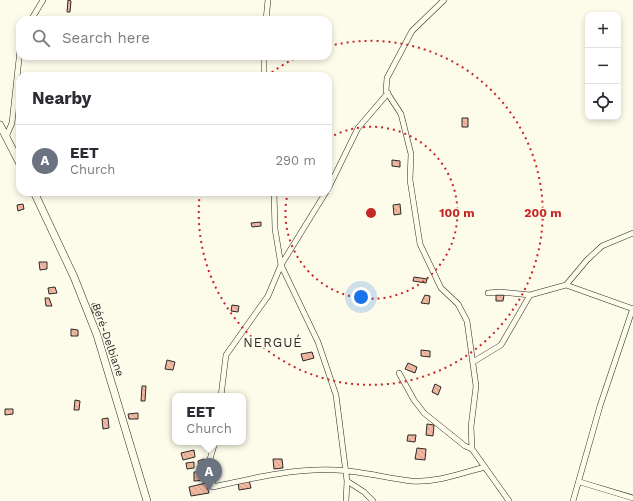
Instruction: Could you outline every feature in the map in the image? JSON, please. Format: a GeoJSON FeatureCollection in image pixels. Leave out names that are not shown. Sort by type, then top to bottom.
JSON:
{"type":"FeatureCollection","features":[{"type":"Feature","properties":{"kind":"street"},"geometry":{"type":"LineString","coordinates":[[33,16],[43,0]]}},
{"type":"Feature","properties":{"kind":"street"},"geometry":{"type":"LineString","coordinates":[[266,16],[268,0]]}},
{"type":"Feature","properties":{"kind":"street"},"geometry":{"type":"LineString","coordinates":[[444,0],[412,31],[387,78],[386,91],[401,114],[411,154],[410,180],[420,244],[441,288],[458,304],[467,321],[476,386],[471,427],[472,449]]}},
{"type":"Feature","properties":{"kind":"street"},"geometry":{"type":"LineString","coordinates":[[18,72],[19,60]]}},
{"type":"Feature","properties":{"kind":"street"},"geometry":{"type":"LineString","coordinates":[[264,60],[264,72]]}},
{"type":"Feature","properties":{"kind":"street"},"geometry":{"type":"LineString","coordinates":[[6,137],[12,123],[16,86]]}},
{"type":"Feature","properties":{"kind":"street"},"geometry":{"type":"LineString","coordinates":[[332,181],[358,128],[388,93]]}},
{"type":"Feature","properties":{"kind":"street"},"geometry":{"type":"LineString","coordinates":[[0,125],[16,156]]}},
{"type":"Feature","properties":{"kind":"street","name":"Béré-Delbiane"},"geometry":{"type":"LineString","coordinates":[[36,196],[74,277],[97,335],[147,501]]}},
{"type":"Feature","properties":{"kind":"street"},"geometry":{"type":"LineString","coordinates":[[274,196],[275,229],[281,266],[318,342],[329,370],[336,395],[347,481],[346,501]]}},
{"type":"Feature","properties":{"kind":"street"},"geometry":{"type":"LineString","coordinates":[[221,393],[226,355],[268,296],[281,266],[324,196]]}},
{"type":"Feature","properties":{"kind":"street"},"geometry":{"type":"LineString","coordinates":[[488,293],[500,292],[530,295],[566,285],[587,260],[602,246],[633,233]]}},
{"type":"Feature","properties":{"kind":"street"},"geometry":{"type":"LineString","coordinates":[[566,285],[633,308],[631,318],[600,406],[580,482],[573,501]]}},
{"type":"Feature","properties":{"kind":"street"},"geometry":{"type":"LineString","coordinates":[[473,362],[501,346],[530,295]]}},
{"type":"Feature","properties":{"kind":"street"},"geometry":{"type":"LineString","coordinates":[[631,318],[633,326]]}},
{"type":"Feature","properties":{"kind":"street"},"geometry":{"type":"LineString","coordinates":[[399,373],[414,400],[424,413],[464,446],[472,449],[510,501]]}},
{"type":"Feature","properties":{"kind":"street"},"geometry":{"type":"LineString","coordinates":[[214,445],[210,459],[213,487],[258,477],[301,472],[336,470],[413,481],[438,479],[486,468]]}},
{"type":"Feature","properties":{"kind":"street"},"geometry":{"type":"LineString","coordinates":[[347,481],[364,492],[373,501]]}},
{"type":"Feature","properties":{"kind":"street"},"geometry":{"type":"LineString","coordinates":[[580,482],[633,498]]}},
{"type":"Feature","properties":{"kind":"building"},"geometry":{"type":"Polygon","coordinates":[[[68,0],[71,1],[70,12],[67,12],[68,0]]]}},
{"type":"Feature","properties":{"kind":"building"},"geometry":{"type":"Polygon","coordinates":[[[462,118],[468,118],[468,127],[462,127],[462,118]]]}},
{"type":"Feature","properties":{"kind":"building"},"geometry":{"type":"Polygon","coordinates":[[[392,160],[400,161],[400,167],[392,166],[392,160]]]}},
{"type":"Feature","properties":{"kind":"building"},"geometry":{"type":"Polygon","coordinates":[[[23,204],[24,209],[18,211],[17,205],[23,204]]]}},
{"type":"Feature","properties":{"kind":"building"},"geometry":{"type":"Polygon","coordinates":[[[400,204],[401,214],[394,215],[393,205],[400,204]]]}},
{"type":"Feature","properties":{"kind":"building"},"geometry":{"type":"Polygon","coordinates":[[[261,222],[261,226],[252,227],[251,223],[261,222]]]}},
{"type":"Feature","properties":{"kind":"building"},"geometry":{"type":"Polygon","coordinates":[[[39,262],[47,262],[47,269],[40,270],[39,262]]]}},
{"type":"Feature","properties":{"kind":"building"},"geometry":{"type":"Polygon","coordinates":[[[414,277],[427,279],[426,283],[413,281],[414,277]]]}},
{"type":"Feature","properties":{"kind":"building"},"geometry":{"type":"Polygon","coordinates":[[[55,287],[57,293],[49,294],[48,288],[55,287]]]}},
{"type":"Feature","properties":{"kind":"building"},"geometry":{"type":"Polygon","coordinates":[[[425,295],[430,296],[429,304],[421,303],[425,295]]]}},
{"type":"Feature","properties":{"kind":"building"},"geometry":{"type":"Polygon","coordinates":[[[496,295],[504,295],[503,301],[496,301],[496,295]]]}},
{"type":"Feature","properties":{"kind":"building"},"geometry":{"type":"Polygon","coordinates":[[[45,298],[49,298],[52,306],[46,306],[45,298]]]}},
{"type":"Feature","properties":{"kind":"building"},"geometry":{"type":"Polygon","coordinates":[[[92,304],[99,304],[98,313],[92,313],[92,304]]]}},
{"type":"Feature","properties":{"kind":"building"},"geometry":{"type":"Polygon","coordinates":[[[232,305],[239,306],[238,312],[231,311],[232,305]]]}},
{"type":"Feature","properties":{"kind":"building"},"geometry":{"type":"Polygon","coordinates":[[[71,329],[78,330],[78,336],[71,336],[71,329]]]}},
{"type":"Feature","properties":{"kind":"building"},"geometry":{"type":"Polygon","coordinates":[[[421,350],[430,351],[430,357],[421,356],[421,350]]]}},
{"type":"Feature","properties":{"kind":"building"},"geometry":{"type":"Polygon","coordinates":[[[312,352],[314,358],[303,361],[301,354],[312,352]]]}},
{"type":"Feature","properties":{"kind":"building"},"geometry":{"type":"Polygon","coordinates":[[[167,360],[175,362],[173,370],[165,369],[167,360]]]}},
{"type":"Feature","properties":{"kind":"building"},"geometry":{"type":"Polygon","coordinates":[[[408,363],[417,367],[415,373],[405,369],[408,363]]]}},
{"type":"Feature","properties":{"kind":"building"},"geometry":{"type":"Polygon","coordinates":[[[435,384],[441,387],[438,395],[432,392],[435,384]]]}},
{"type":"Feature","properties":{"kind":"building"},"geometry":{"type":"Polygon","coordinates":[[[142,386],[146,386],[145,401],[141,401],[142,386]]]}},
{"type":"Feature","properties":{"kind":"building"},"geometry":{"type":"Polygon","coordinates":[[[75,400],[80,401],[79,410],[74,410],[75,400]]]}},
{"type":"Feature","properties":{"kind":"building"},"geometry":{"type":"Polygon","coordinates":[[[5,409],[13,409],[13,414],[5,415],[5,409]]]}},
{"type":"Feature","properties":{"kind":"building"},"geometry":{"type":"Polygon","coordinates":[[[138,413],[138,419],[129,419],[128,414],[138,413]]]}},
{"type":"Feature","properties":{"kind":"building"},"geometry":{"type":"Polygon","coordinates":[[[108,418],[109,428],[103,429],[102,419],[108,418]]]}},
{"type":"Feature","properties":{"kind":"building"},"geometry":{"type":"Polygon","coordinates":[[[427,424],[434,425],[433,436],[426,435],[427,424]]]}},
{"type":"Feature","properties":{"kind":"building"},"geometry":{"type":"Polygon","coordinates":[[[408,435],[416,435],[415,442],[407,441],[408,435]]]}},
{"type":"Feature","properties":{"kind":"building"},"geometry":{"type":"Polygon","coordinates":[[[417,448],[426,449],[425,460],[415,459],[417,448]]]}},
{"type":"Feature","properties":{"kind":"building"},"geometry":{"type":"Polygon","coordinates":[[[194,450],[195,457],[183,460],[181,453],[194,450]]]}},
{"type":"Feature","properties":{"kind":"building"},"geometry":{"type":"Polygon","coordinates":[[[204,459],[206,468],[199,469],[198,461],[204,459]]]}},
{"type":"Feature","properties":{"kind":"building"},"geometry":{"type":"Polygon","coordinates":[[[273,459],[282,459],[283,468],[274,469],[273,459]]]}},
{"type":"Feature","properties":{"kind":"building"},"geometry":{"type":"Polygon","coordinates":[[[194,462],[194,468],[187,469],[186,463],[194,462]]]}},
{"type":"Feature","properties":{"kind":"building"},"geometry":{"type":"Polygon","coordinates":[[[206,471],[207,480],[194,481],[194,472],[206,471]]]}},
{"type":"Feature","properties":{"kind":"building"},"geometry":{"type":"Polygon","coordinates":[[[249,480],[251,488],[239,490],[238,482],[249,480]]]}},
{"type":"Feature","properties":{"kind":"building"},"geometry":{"type":"Polygon","coordinates":[[[206,483],[209,493],[191,496],[189,487],[206,483]]]}},
{"type":"Feature","properties":{"kind":"place","name":"EET"},"geometry":{"type":"Point","coordinates":[209,491]}},
{"type":"Feature","properties":{"kind":"district","name":"NERGUÉ"},"geometry":{"type":"Point","coordinates":[273,342]}}]}
